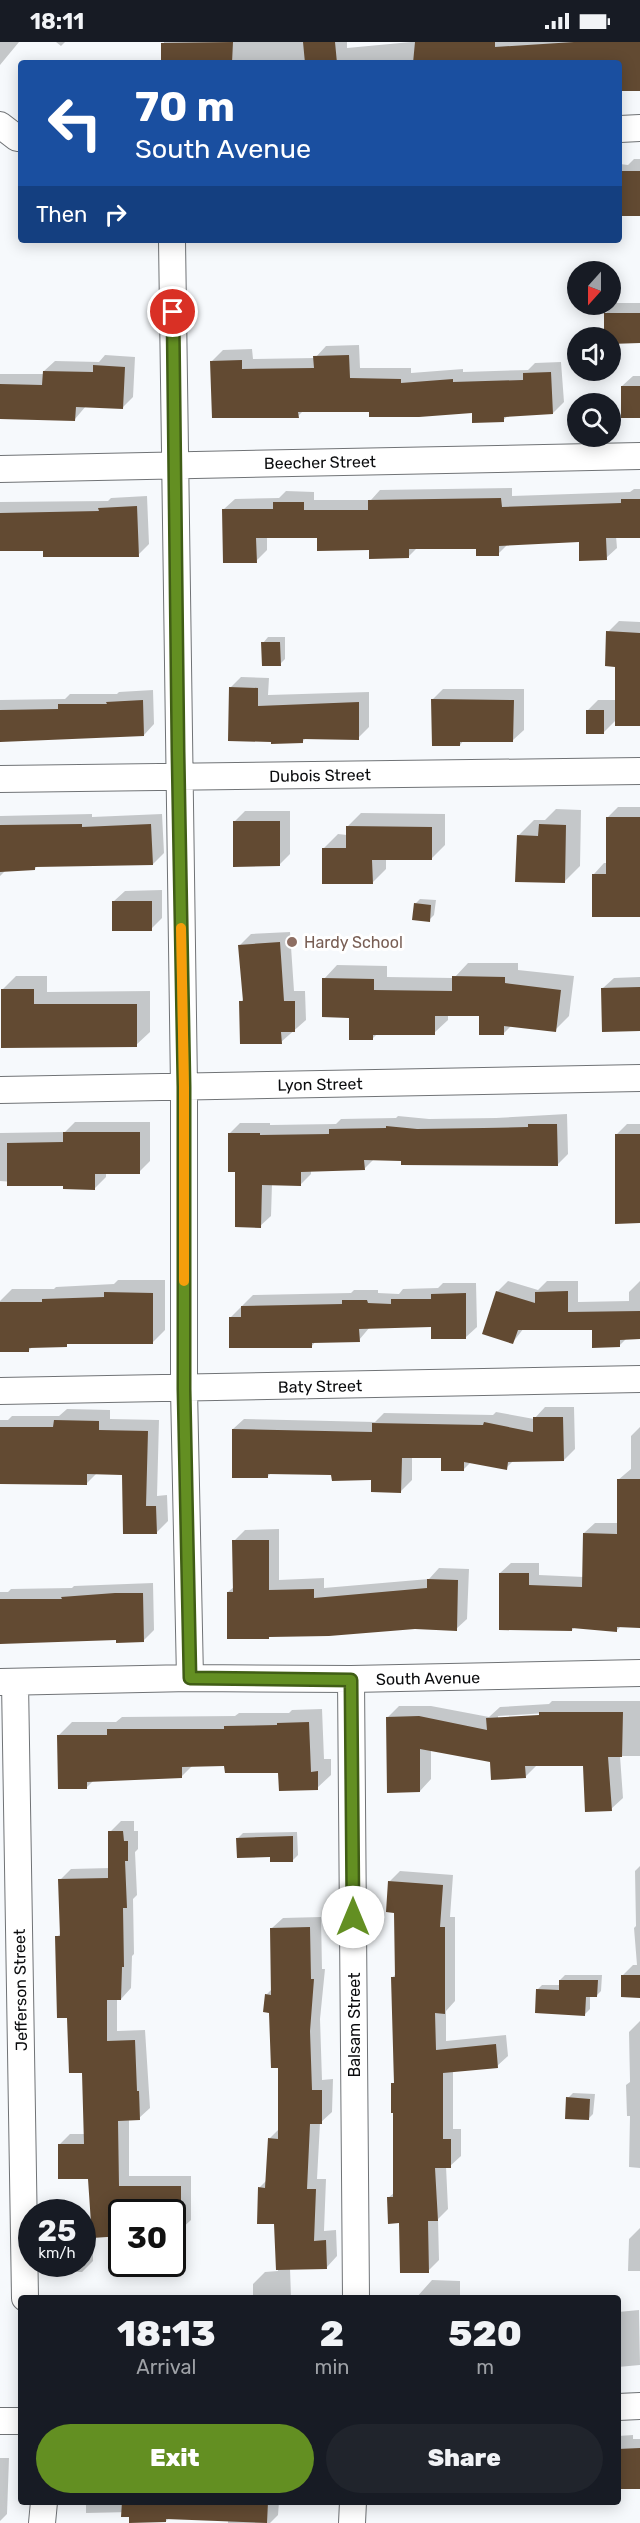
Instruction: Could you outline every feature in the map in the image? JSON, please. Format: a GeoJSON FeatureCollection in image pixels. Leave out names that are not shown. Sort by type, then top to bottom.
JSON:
{"type":"FeatureCollection","features":[{"type":"Feature","properties":{"kind":"street"},"geometry":{"type":"LineString","coordinates":[[0,125],[18,138]]}},
{"type":"Feature","properties":{"kind":"street"},"geometry":{"type":"LineString","coordinates":[[622,129],[640,128]]}},
{"type":"Feature","properties":{"kind":"street"},"geometry":{"type":"LineString","coordinates":[[172,243],[184,1087],[184,1389],[190,1678]]}},
{"type":"Feature","properties":{"kind":"street","name":"Beecher Street"},"geometry":{"type":"LineString","coordinates":[[0,469],[640,456]]}},
{"type":"Feature","properties":{"kind":"street","name":"Dubois Street"},"geometry":{"type":"LineString","coordinates":[[0,779],[640,771]]}},
{"type":"Feature","properties":{"kind":"street","name":"Lyon Street"},"geometry":{"type":"LineString","coordinates":[[0,1090],[640,1078]]}},
{"type":"Feature","properties":{"kind":"street","name":"Baty Street"},"geometry":{"type":"LineString","coordinates":[[0,1391],[640,1379]]}},
{"type":"Feature","properties":{"kind":"street","name":"South Avenue"},"geometry":{"type":"LineString","coordinates":[[8,1682],[190,1678],[351,1680],[640,1673]]}},
{"type":"Feature","properties":{"kind":"street","name":"Balsam Street"},"geometry":{"type":"LineString","coordinates":[[351,1680],[356,2295]]}},
{"type":"Feature","properties":{"kind":"street","name":"Jefferson Street"},"geometry":{"type":"LineString","coordinates":[[8,1682],[25,2295]]}},
{"type":"Feature","properties":{"kind":"street"},"geometry":{"type":"LineString","coordinates":[[621,2407],[640,2406]]}},
{"type":"Feature","properties":{"kind":"street"},"geometry":{"type":"LineString","coordinates":[[0,2421],[18,2421]]}},
{"type":"Feature","properties":{"kind":"street"},"geometry":{"type":"LineString","coordinates":[[42,2523],[44,2505]]}},
{"type":"Feature","properties":{"kind":"street"},"geometry":{"type":"LineString","coordinates":[[352,2523],[353,2505]]}},
{"type":"Feature","properties":{"kind":"building"},"geometry":{"type":"Polygon","coordinates":[[[233,42],[232,60],[161,60],[161,43],[233,42]]]}},
{"type":"Feature","properties":{"kind":"building"},"geometry":{"type":"Polygon","coordinates":[[[303,42],[335,42],[337,60],[305,60],[303,42]]]}},
{"type":"Feature","properties":{"kind":"building"},"geometry":{"type":"Polygon","coordinates":[[[415,42],[495,42],[495,47],[574,42],[640,42],[640,91],[622,91],[622,60],[413,60],[415,42]]]}},
{"type":"Feature","properties":{"kind":"building"},"geometry":{"type":"Polygon","coordinates":[[[622,171],[640,171],[640,216],[622,216],[622,171]]]}},
{"type":"Feature","properties":{"kind":"building"},"geometry":{"type":"Polygon","coordinates":[[[640,313],[640,343],[621,344],[621,327],[604,327],[604,315],[640,313]]]}},
{"type":"Feature","properties":{"kind":"building"},"geometry":{"type":"Polygon","coordinates":[[[349,355],[350,378],[401,379],[401,383],[453,379],[453,382],[523,380],[523,373],[551,372],[553,414],[504,417],[504,422],[472,423],[472,413],[419,417],[369,417],[369,412],[298,412],[299,418],[212,418],[210,361],[242,360],[242,369],[314,368],[313,356],[349,355]]]}},
{"type":"Feature","properties":{"kind":"building"},"geometry":{"type":"Polygon","coordinates":[[[93,365],[125,367],[123,409],[76,407],[75,421],[0,419],[0,384],[42,385],[43,371],[93,372],[93,365]]]}},
{"type":"Feature","properties":{"kind":"building"},"geometry":{"type":"Polygon","coordinates":[[[621,386],[640,386],[640,418],[621,418],[621,386]]]}},
{"type":"Feature","properties":{"kind":"building"},"geometry":{"type":"Polygon","coordinates":[[[501,498],[502,507],[621,503],[621,499],[640,499],[640,538],[606,538],[607,560],[579,561],[579,542],[499,546],[499,556],[476,556],[476,549],[409,549],[409,558],[369,559],[369,550],[317,551],[317,538],[256,538],[257,563],[223,563],[222,509],[273,509],[273,502],[304,502],[304,510],[368,510],[368,500],[501,498]]]}},
{"type":"Feature","properties":{"kind":"building"},"geometry":{"type":"Polygon","coordinates":[[[137,506],[139,557],[43,557],[43,551],[0,551],[0,513],[99,511],[98,508],[137,506]]]}},
{"type":"Feature","properties":{"kind":"building"},"geometry":{"type":"Polygon","coordinates":[[[606,631],[640,633],[640,726],[615,726],[615,667],[605,666],[606,631]]]}},
{"type":"Feature","properties":{"kind":"building"},"geometry":{"type":"Polygon","coordinates":[[[261,642],[280,642],[281,666],[262,666],[261,642]]]}},
{"type":"Feature","properties":{"kind":"building"},"geometry":{"type":"Polygon","coordinates":[[[229,687],[258,688],[258,706],[359,702],[359,740],[303,739],[303,743],[271,744],[271,742],[228,741],[229,687]]]}},
{"type":"Feature","properties":{"kind":"building"},"geometry":{"type":"Polygon","coordinates":[[[431,699],[514,700],[513,742],[460,742],[460,746],[432,746],[431,699]]]}},
{"type":"Feature","properties":{"kind":"building"},"geometry":{"type":"Polygon","coordinates":[[[143,700],[144,736],[0,742],[0,710],[58,709],[58,704],[107,704],[106,702],[143,700]]]}},
{"type":"Feature","properties":{"kind":"building"},"geometry":{"type":"Polygon","coordinates":[[[586,710],[604,710],[604,734],[586,734],[586,710]]]}},
{"type":"Feature","properties":{"kind":"building"},"geometry":{"type":"Polygon","coordinates":[[[606,817],[640,817],[640,917],[592,917],[592,874],[606,874],[606,817]]]}},
{"type":"Feature","properties":{"kind":"building"},"geometry":{"type":"Polygon","coordinates":[[[233,821],[280,821],[280,866],[233,867],[233,821]]]}},
{"type":"Feature","properties":{"kind":"building"},"geometry":{"type":"Polygon","coordinates":[[[82,824],[82,827],[151,824],[153,865],[35,867],[35,870],[0,872],[0,825],[82,824]]]}},
{"type":"Feature","properties":{"kind":"building"},"geometry":{"type":"Polygon","coordinates":[[[539,824],[566,825],[565,883],[515,882],[517,835],[538,836],[539,824]]]}},
{"type":"Feature","properties":{"kind":"building"},"geometry":{"type":"Polygon","coordinates":[[[346,826],[432,827],[432,860],[372,860],[373,884],[322,884],[322,848],[346,848],[346,826]]]}},
{"type":"Feature","properties":{"kind":"building"},"geometry":{"type":"Polygon","coordinates":[[[112,901],[152,901],[152,931],[112,931],[112,901]]]}},
{"type":"Feature","properties":{"kind":"building"},"geometry":{"type":"Polygon","coordinates":[[[414,903],[431,905],[430,922],[412,920],[414,903]]]}},
{"type":"Feature","properties":{"kind":"building"},"geometry":{"type":"Polygon","coordinates":[[[280,942],[284,1001],[295,1001],[295,1032],[281,1032],[282,1044],[240,1044],[239,1001],[243,1001],[238,945],[280,942]]]}},
{"type":"Feature","properties":{"kind":"building"},"geometry":{"type":"Polygon","coordinates":[[[452,976],[505,977],[505,983],[561,990],[556,1032],[504,1026],[504,1035],[479,1035],[479,1016],[435,1016],[435,1035],[373,1035],[373,1040],[349,1040],[349,1018],[322,1017],[322,978],[374,979],[374,990],[452,991],[452,976]]]}},
{"type":"Feature","properties":{"kind":"building"},"geometry":{"type":"Polygon","coordinates":[[[640,987],[640,1031],[602,1032],[601,988],[640,987]]]}},
{"type":"Feature","properties":{"kind":"building"},"geometry":{"type":"Polygon","coordinates":[[[1,989],[34,989],[34,1004],[137,1004],[137,1047],[1,1048],[1,989]]]}},
{"type":"Feature","properties":{"kind":"building"},"geometry":{"type":"Polygon","coordinates":[[[528,1124],[557,1124],[558,1166],[401,1165],[401,1161],[364,1160],[365,1170],[301,1172],[301,1186],[262,1185],[261,1228],[235,1227],[235,1172],[228,1172],[228,1133],[329,1134],[329,1129],[386,1128],[386,1126],[417,1129],[528,1127],[528,1124]]]}},
{"type":"Feature","properties":{"kind":"building"},"geometry":{"type":"Polygon","coordinates":[[[63,1132],[140,1132],[140,1174],[95,1174],[95,1190],[63,1189],[63,1186],[7,1186],[7,1143],[63,1142],[63,1132]]]}},
{"type":"Feature","properties":{"kind":"building"},"geometry":{"type":"Polygon","coordinates":[[[615,1134],[640,1134],[640,1223],[615,1224],[615,1134]]]}},
{"type":"Feature","properties":{"kind":"building"},"geometry":{"type":"Polygon","coordinates":[[[496,1291],[535,1303],[535,1292],[568,1291],[568,1312],[640,1311],[640,1339],[620,1340],[620,1347],[592,1348],[592,1330],[518,1330],[513,1344],[482,1334],[496,1291]]]}},
{"type":"Feature","properties":{"kind":"building"},"geometry":{"type":"Polygon","coordinates":[[[104,1292],[153,1293],[153,1344],[67,1344],[67,1347],[29,1348],[29,1352],[0,1352],[0,1302],[42,1302],[42,1299],[104,1297],[104,1292]]]}},
{"type":"Feature","properties":{"kind":"building"},"geometry":{"type":"Polygon","coordinates":[[[466,1293],[466,1339],[431,1339],[431,1327],[359,1329],[360,1342],[312,1343],[312,1348],[229,1348],[229,1317],[241,1317],[241,1306],[342,1304],[342,1300],[367,1300],[368,1303],[391,1304],[391,1299],[431,1299],[431,1294],[466,1293]]]}},
{"type":"Feature","properties":{"kind":"building"},"geometry":{"type":"Polygon","coordinates":[[[533,1417],[563,1417],[564,1461],[508,1462],[507,1470],[464,1462],[464,1471],[441,1471],[441,1458],[402,1458],[401,1493],[371,1492],[371,1480],[332,1481],[331,1475],[268,1474],[268,1478],[232,1478],[232,1429],[372,1432],[372,1423],[483,1425],[484,1422],[533,1432],[533,1417]]]}},
{"type":"Feature","properties":{"kind":"building"},"geometry":{"type":"Polygon","coordinates":[[[54,1420],[99,1421],[99,1430],[148,1431],[146,1506],[156,1506],[157,1534],[123,1534],[122,1475],[87,1474],[87,1485],[0,1484],[0,1427],[53,1427],[54,1420]]]}},
{"type":"Feature","properties":{"kind":"building"},"geometry":{"type":"Polygon","coordinates":[[[617,1479],[640,1479],[640,1628],[617,1627],[617,1632],[572,1628],[572,1631],[499,1630],[499,1573],[529,1573],[529,1585],[582,1587],[583,1533],[617,1534],[617,1479]]]}},
{"type":"Feature","properties":{"kind":"building"},"geometry":{"type":"Polygon","coordinates":[[[232,1540],[269,1540],[269,1590],[314,1589],[314,1598],[427,1588],[427,1579],[458,1580],[457,1631],[415,1629],[329,1636],[227,1639],[227,1592],[233,1592],[232,1540]]]}},
{"type":"Feature","properties":{"kind":"building"},"geometry":{"type":"Polygon","coordinates":[[[143,1593],[144,1642],[116,1643],[116,1640],[0,1644],[0,1599],[62,1599],[61,1597],[143,1593]]]}},
{"type":"Feature","properties":{"kind":"building"},"geometry":{"type":"Polygon","coordinates":[[[539,1712],[623,1712],[622,1757],[608,1757],[612,1811],[585,1812],[583,1766],[525,1766],[526,1778],[491,1780],[490,1762],[420,1749],[420,1792],[387,1793],[386,1717],[419,1716],[487,1730],[486,1718],[539,1715],[539,1712]]]}},
{"type":"Feature","properties":{"kind":"building"},"geometry":{"type":"Polygon","coordinates":[[[309,1722],[311,1772],[318,1771],[318,1790],[279,1791],[278,1773],[225,1773],[224,1766],[182,1767],[182,1778],[87,1782],[87,1789],[58,1789],[57,1735],[107,1735],[107,1729],[224,1729],[224,1726],[309,1722]]]}},
{"type":"Feature","properties":{"kind":"building"},"geometry":{"type":"Polygon","coordinates":[[[108,1831],[123,1831],[124,1841],[128,1841],[128,1861],[125,1861],[127,1908],[123,1908],[124,1967],[122,1967],[121,2000],[107,2000],[107,2041],[135,2040],[140,2120],[118,2121],[119,2186],[181,2186],[181,2199],[108,2199],[108,2237],[96,2238],[96,2199],[89,2199],[88,2179],[58,2179],[58,2144],[84,2144],[82,2073],[69,2073],[67,2018],[57,2018],[55,1936],[60,1936],[58,1879],[108,1878],[108,1831]]]}},
{"type":"Feature","properties":{"kind":"building"},"geometry":{"type":"Polygon","coordinates":[[[293,1836],[293,1862],[270,1862],[270,1857],[237,1858],[236,1838],[293,1836]]]}},
{"type":"Feature","properties":{"kind":"building"},"geometry":{"type":"Polygon","coordinates":[[[388,1881],[443,1885],[440,1927],[445,1927],[445,2014],[435,2013],[436,2050],[496,2044],[498,2068],[443,2073],[443,2139],[451,2139],[451,2168],[435,2168],[438,2221],[428,2221],[429,2273],[400,2273],[399,2223],[388,2224],[387,2197],[393,2197],[391,2083],[394,2083],[391,1977],[395,1977],[394,1913],[386,1912],[388,1881]]]}},
{"type":"Feature","properties":{"kind":"building"},"geometry":{"type":"Polygon","coordinates":[[[310,1927],[311,1979],[314,1979],[310,2031],[312,2090],[322,2090],[322,2124],[310,2124],[307,2189],[316,2189],[314,2241],[326,2240],[327,2269],[276,2270],[274,2224],[257,2224],[258,2187],[265,2188],[268,2138],[278,2139],[278,2068],[271,2068],[269,2013],[263,2012],[265,1994],[271,1995],[270,1928],[310,1927]]]}},
{"type":"Feature","properties":{"kind":"building"},"geometry":{"type":"Polygon","coordinates":[[[621,1975],[640,1975],[640,1998],[621,1997],[621,1975]]]}},
{"type":"Feature","properties":{"kind":"building"},"geometry":{"type":"Polygon","coordinates":[[[559,1980],[598,1980],[597,1997],[586,1997],[585,2016],[535,2013],[536,1989],[559,1990],[559,1980]]]}},
{"type":"Feature","properties":{"kind":"building"},"geometry":{"type":"Polygon","coordinates":[[[566,2097],[590,2099],[589,2120],[565,2119],[566,2097]]]}},
{"type":"Feature","properties":{"kind":"building"},"geometry":{"type":"Polygon","coordinates":[[[640,2448],[640,2489],[621,2489],[621,2449],[640,2448]]]}},
{"type":"Feature","properties":{"kind":"building"},"geometry":{"type":"Polygon","coordinates":[[[122,2505],[268,2505],[267,2523],[166,2519],[166,2522],[129,2523],[129,2517],[121,2517],[122,2505]]]}},
{"type":"Feature","properties":{"kind":"slow traffic"},"geometry":{"type":"LineString","coordinates":[[181,928],[184,1281]]}},
{"type":"Feature","properties":{"kind":"place","name":"Hardy School"},"geometry":{"type":"Point","coordinates":[292,942]}},
{"type":"Feature","properties":{"kind":"route"},"geometry":{"type":"LineString","coordinates":[[173,312],[184,1087],[184,1389],[190,1678],[351,1680],[353,1917]]}}]}
